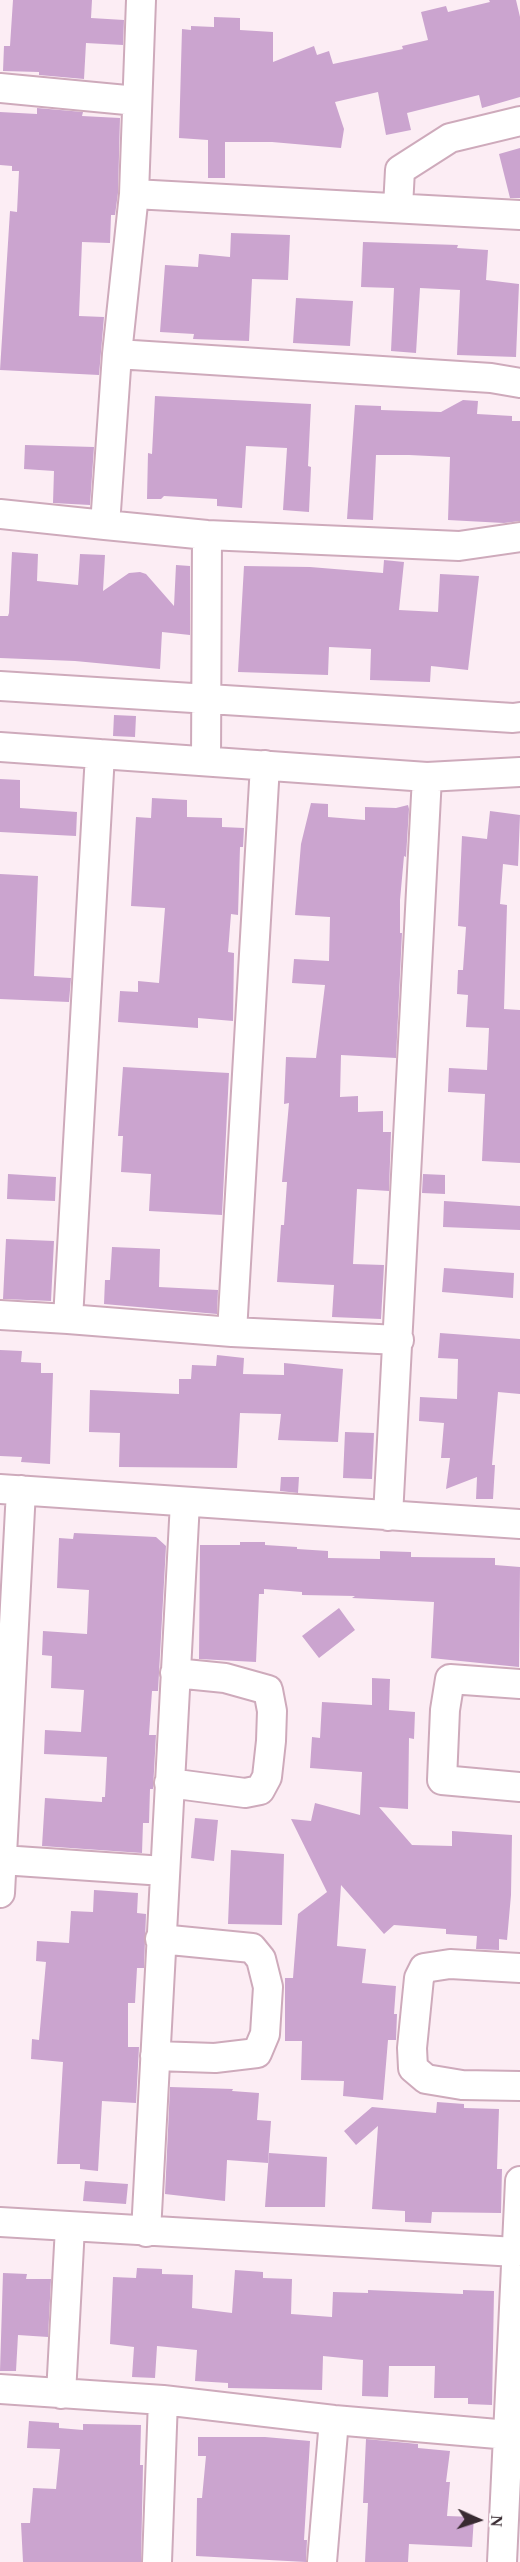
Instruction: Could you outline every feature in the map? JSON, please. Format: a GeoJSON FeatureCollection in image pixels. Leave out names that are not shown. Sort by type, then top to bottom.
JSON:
{"type":"FeatureCollection","features":[{"type":"Feature","properties":{"kind":"street"},"geometry":{"type":"LineString","coordinates":[[105,525],[117,354],[134,194],[141,0]]}},
{"type":"Feature","properties":{"kind":"street"},"geometry":{"type":"LineString","coordinates":[[0,88],[137,101]]}},
{"type":"Feature","properties":{"kind":"street"},"geometry":{"type":"LineString","coordinates":[[398,207],[400,170],[450,138],[520,121]]}},
{"type":"Feature","properties":{"kind":"street"},"geometry":{"type":"LineString","coordinates":[[134,194],[520,215]]}},
{"type":"Feature","properties":{"kind":"street"},"geometry":{"type":"LineString","coordinates":[[117,354],[491,378],[520,383]]}},
{"type":"Feature","properties":{"kind":"street"},"geometry":{"type":"LineString","coordinates":[[0,514],[207,535],[459,546],[520,537]]}},
{"type":"Feature","properties":{"kind":"street"},"geometry":{"type":"LineString","coordinates":[[206,761],[207,535]]}},
{"type":"Feature","properties":{"kind":"street"},"geometry":{"type":"LineString","coordinates":[[0,686],[520,717]]}},
{"type":"Feature","properties":{"kind":"street"},"geometry":{"type":"LineString","coordinates":[[0,747],[427,777],[520,772]]}},
{"type":"Feature","properties":{"kind":"street"},"geometry":{"type":"LineString","coordinates":[[68,1318],[100,754]]}},
{"type":"Feature","properties":{"kind":"street"},"geometry":{"type":"LineString","coordinates":[[232,1332],[265,765]]}},
{"type":"Feature","properties":{"kind":"street"},"geometry":{"type":"LineString","coordinates":[[388,1516],[427,777]]}},
{"type":"Feature","properties":{"kind":"street"},"geometry":{"type":"LineString","coordinates":[[0,1315],[68,1318],[232,1332],[399,1340]]}},
{"type":"Feature","properties":{"kind":"street"},"geometry":{"type":"LineString","coordinates":[[0,1893],[10,1489],[520,1524]]}},
{"type":"Feature","properties":{"kind":"street"},"geometry":{"type":"LineString","coordinates":[[146,2232],[185,1502]]}},
{"type":"Feature","properties":{"kind":"street"},"geometry":{"type":"LineString","coordinates":[[169,1783],[245,1793],[260,1790],[267,1777],[271,1741],[272,1711],[268,1690],[225,1678],[175,1673]]}},
{"type":"Feature","properties":{"kind":"street"},"geometry":{"type":"LineString","coordinates":[[520,1684],[450,1679],[442,1780],[520,1787]]}},
{"type":"Feature","properties":{"kind":"street"},"geometry":{"type":"LineString","coordinates":[[2,1860],[164,1871]]}},
{"type":"Feature","properties":{"kind":"street"},"geometry":{"type":"LineString","coordinates":[[155,2056],[216,2058],[257,2053],[264,2034],[268,1987],[261,1959],[252,1948],[160,1939]]}},
{"type":"Feature","properties":{"kind":"street"},"geometry":{"type":"LineString","coordinates":[[520,1968],[450,1965],[424,1968],[419,1978],[412,2048],[413,2068],[426,2079],[462,2085],[520,2086]]}},
{"type":"Feature","properties":{"kind":"street"},"geometry":{"type":"LineString","coordinates":[[502,2562],[520,2181]]}},
{"type":"Feature","properties":{"kind":"street"},"geometry":{"type":"LineString","coordinates":[[0,2222],[516,2252]]}},
{"type":"Feature","properties":{"kind":"street"},"geometry":{"type":"LineString","coordinates":[[61,2394],[70,2227]]}},
{"type":"Feature","properties":{"kind":"street"},"geometry":{"type":"LineString","coordinates":[[0,2389],[163,2400],[334,2420],[509,2435]]}},
{"type":"Feature","properties":{"kind":"street"},"geometry":{"type":"LineString","coordinates":[[157,2562],[163,2400]]}},
{"type":"Feature","properties":{"kind":"street"},"geometry":{"type":"LineString","coordinates":[[322,2562],[334,2420]]}},
{"type":"Feature","properties":{"kind":"building"},"geometry":{"type":"Polygon","coordinates":[[[13,0],[92,0],[91,18],[124,20],[123,45],[86,43],[84,79],[39,75],[39,72],[3,71],[4,46],[10,46],[13,0]]]}},
{"type":"Feature","properties":{"kind":"building"},"geometry":{"type":"Polygon","coordinates":[[[489,0],[516,0],[520,17],[520,97],[482,108],[479,95],[407,113],[411,130],[386,135],[378,92],[335,102],[344,129],[341,148],[272,142],[225,142],[225,178],[208,178],[208,140],[179,138],[182,29],[191,30],[191,26],[214,27],[214,17],[240,18],[240,30],[273,32],[273,62],[314,46],[317,55],[329,51],[333,64],[403,49],[402,46],[428,40],[421,12],[446,6],[448,12],[490,2],[489,0]]]}},
{"type":"Feature","properties":{"kind":"building"},"geometry":{"type":"Polygon","coordinates":[[[37,108],[83,112],[82,116],[120,118],[118,193],[115,215],[111,215],[110,243],[82,242],[79,316],[104,317],[99,375],[0,370],[10,211],[17,212],[19,171],[12,171],[12,166],[0,165],[0,112],[37,114],[37,108]]]}},
{"type":"Feature","properties":{"kind":"building"},"geometry":{"type":"Polygon","coordinates":[[[520,148],[520,198],[510,198],[499,154],[520,148]]]}},
{"type":"Feature","properties":{"kind":"building"},"geometry":{"type":"Polygon","coordinates":[[[231,233],[290,235],[288,280],[252,279],[249,341],[193,339],[194,334],[160,332],[165,265],[198,267],[199,254],[230,257],[231,233]]]}},
{"type":"Feature","properties":{"kind":"building"},"geometry":{"type":"Polygon","coordinates":[[[363,242],[458,245],[457,248],[488,250],[486,280],[519,284],[516,357],[457,355],[460,290],[420,288],[416,353],[391,351],[394,288],[361,287],[363,242]]]}},
{"type":"Feature","properties":{"kind":"building"},"geometry":{"type":"Polygon","coordinates":[[[296,298],[353,301],[350,346],[293,343],[296,298]]]}},
{"type":"Feature","properties":{"kind":"building"},"geometry":{"type":"Polygon","coordinates":[[[155,396],[311,404],[308,466],[311,467],[309,512],[283,510],[287,448],[246,446],[242,508],[217,506],[217,499],[164,496],[161,499],[147,499],[148,453],[152,454],[155,396]]]}},
{"type":"Feature","properties":{"kind":"building"},"geometry":{"type":"Polygon","coordinates":[[[463,400],[478,401],[477,414],[512,416],[512,421],[520,421],[520,521],[504,523],[448,520],[450,457],[409,455],[376,455],[373,520],[347,519],[355,405],[381,406],[381,410],[441,412],[463,400]]]}},
{"type":"Feature","properties":{"kind":"building"},"geometry":{"type":"Polygon","coordinates":[[[25,445],[94,447],[90,505],[53,503],[54,471],[24,469],[25,445]]]}},
{"type":"Feature","properties":{"kind":"building"},"geometry":{"type":"Polygon","coordinates":[[[12,552],[38,554],[37,581],[78,585],[80,554],[105,555],[103,591],[129,573],[140,572],[146,574],[174,606],[176,565],[190,566],[190,635],[162,632],[160,669],[75,661],[0,658],[0,616],[8,616],[9,613],[12,552]]]}},
{"type":"Feature","properties":{"kind":"building"},"geometry":{"type":"Polygon","coordinates":[[[384,560],[404,562],[399,610],[438,612],[440,574],[479,576],[468,670],[431,666],[430,682],[370,680],[371,649],[329,647],[328,675],[238,672],[244,566],[310,567],[383,573],[384,560]]]}},
{"type":"Feature","properties":{"kind":"building"},"geometry":{"type":"Polygon","coordinates":[[[114,715],[136,716],[135,737],[113,736],[114,715]]]}},
{"type":"Feature","properties":{"kind":"building"},"geometry":{"type":"Polygon","coordinates":[[[0,779],[20,780],[20,808],[77,812],[76,836],[0,832],[0,779]]]}},
{"type":"Feature","properties":{"kind":"building"},"geometry":{"type":"Polygon","coordinates":[[[152,798],[187,800],[187,817],[222,818],[222,827],[244,828],[243,847],[240,847],[238,915],[231,914],[228,952],[234,953],[233,1021],[198,1018],[198,1028],[118,1022],[120,991],[138,992],[138,981],[159,983],[165,908],[131,906],[136,817],[151,818],[152,798]]]}},
{"type":"Feature","properties":{"kind":"building"},"geometry":{"type":"Polygon","coordinates":[[[311,803],[328,804],[328,817],[365,820],[365,807],[396,808],[408,805],[409,809],[400,900],[400,933],[402,933],[396,1058],[341,1055],[340,1097],[358,1096],[358,1112],[383,1111],[383,1132],[391,1132],[389,1191],[357,1189],[355,1226],[353,1264],[384,1265],[381,1319],[332,1317],[334,1285],[277,1282],[287,1182],[282,1182],[289,1103],[284,1104],[286,1057],[316,1058],[325,985],[292,983],[294,959],[329,961],[330,917],[295,915],[301,844],[311,803]]]}},
{"type":"Feature","properties":{"kind":"building"},"geometry":{"type":"Polygon","coordinates":[[[490,811],[520,815],[518,866],[503,864],[500,904],[507,905],[504,1009],[520,1010],[520,1163],[482,1161],[485,1094],[448,1092],[449,1068],[487,1070],[489,1028],[466,1027],[468,995],[457,994],[458,970],[463,970],[466,927],[458,926],[462,836],[487,839],[490,811]]]}},
{"type":"Feature","properties":{"kind":"building"},"geometry":{"type":"Polygon","coordinates":[[[0,874],[38,876],[34,976],[71,978],[69,1002],[0,999],[0,874]]]}},
{"type":"Feature","properties":{"kind":"building"},"geometry":{"type":"Polygon","coordinates":[[[123,1067],[229,1073],[222,1215],[149,1211],[151,1174],[121,1172],[123,1136],[118,1136],[123,1067]]]}},
{"type":"Feature","properties":{"kind":"building"},"geometry":{"type":"Polygon","coordinates":[[[8,1174],[56,1177],[55,1201],[7,1199],[8,1174]]]}},
{"type":"Feature","properties":{"kind":"building"},"geometry":{"type":"Polygon","coordinates":[[[423,1174],[445,1175],[445,1194],[422,1193],[423,1174]]]}},
{"type":"Feature","properties":{"kind":"building"},"geometry":{"type":"Polygon","coordinates":[[[444,1201],[520,1206],[520,1230],[443,1227],[444,1201]]]}},
{"type":"Feature","properties":{"kind":"building"},"geometry":{"type":"Polygon","coordinates":[[[6,1239],[54,1241],[51,1301],[3,1299],[6,1239]]]}},
{"type":"Feature","properties":{"kind":"building"},"geometry":{"type":"Polygon","coordinates":[[[112,1247],[160,1249],[159,1287],[218,1290],[217,1314],[104,1304],[105,1280],[110,1280],[112,1247]]]}},
{"type":"Feature","properties":{"kind":"building"},"geometry":{"type":"Polygon","coordinates":[[[444,1268],[514,1273],[513,1298],[442,1292],[444,1268]]]}},
{"type":"Feature","properties":{"kind":"building"},"geometry":{"type":"Polygon","coordinates":[[[440,1333],[520,1339],[520,1394],[498,1392],[492,1465],[495,1465],[493,1499],[476,1499],[477,1477],[446,1489],[450,1458],[441,1458],[444,1423],[419,1421],[420,1397],[457,1399],[458,1359],[438,1358],[440,1333]]]}},
{"type":"Feature","properties":{"kind":"building"},"geometry":{"type":"Polygon","coordinates":[[[0,1350],[22,1351],[21,1362],[41,1363],[41,1373],[53,1373],[50,1464],[21,1462],[22,1457],[0,1456],[0,1350]]]}},
{"type":"Feature","properties":{"kind":"building"},"geometry":{"type":"Polygon","coordinates":[[[217,1355],[244,1358],[243,1374],[284,1375],[284,1363],[343,1369],[338,1442],[278,1440],[281,1414],[240,1413],[237,1468],[119,1467],[120,1433],[89,1432],[90,1390],[179,1394],[179,1379],[191,1379],[192,1365],[216,1366],[217,1355]]]}},
{"type":"Feature","properties":{"kind":"building"},"geometry":{"type":"Polygon","coordinates":[[[345,1432],[374,1433],[372,1479],[343,1478],[345,1432]]]}},
{"type":"Feature","properties":{"kind":"building"},"geometry":{"type":"Polygon","coordinates":[[[281,1477],[299,1477],[298,1493],[280,1491],[281,1477]]]}},
{"type":"Feature","properties":{"kind":"building"},"geometry":{"type":"Polygon","coordinates":[[[74,1533],[156,1537],[166,1546],[158,1691],[152,1691],[149,1735],[156,1735],[153,1789],[150,1789],[149,1823],[143,1823],[142,1853],[42,1846],[45,1798],[102,1802],[102,1797],[105,1797],[107,1757],[44,1754],[45,1730],[81,1732],[84,1690],[51,1688],[52,1656],[42,1655],[43,1631],[87,1634],[89,1590],[57,1588],[59,1538],[73,1539],[74,1533]]]}},
{"type":"Feature","properties":{"kind":"building"},"geometry":{"type":"Polygon","coordinates":[[[240,1542],[265,1542],[265,1545],[328,1551],[328,1558],[380,1559],[380,1551],[411,1552],[411,1557],[495,1558],[495,1565],[520,1567],[519,1667],[431,1658],[434,1602],[352,1598],[355,1596],[302,1595],[302,1592],[264,1589],[264,1594],[259,1594],[256,1662],[199,1659],[200,1545],[240,1545],[240,1542]]]}},
{"type":"Feature","properties":{"kind":"building"},"geometry":{"type":"Polygon","coordinates":[[[339,1608],[355,1630],[319,1658],[302,1636],[339,1608]]]}},
{"type":"Feature","properties":{"kind":"building"},"geometry":{"type":"Polygon","coordinates":[[[372,1678],[390,1679],[389,1710],[415,1712],[414,1739],[409,1738],[408,1809],[379,1807],[412,1845],[452,1846],[452,1831],[512,1835],[511,1895],[507,1940],[499,1939],[499,1950],[476,1949],[477,1936],[446,1934],[446,1929],[394,1925],[384,1934],[341,1885],[337,1946],[366,1949],[362,1983],[396,1986],[394,2014],[397,2014],[396,2040],[388,2040],[383,2100],[343,2096],[344,2081],[301,2080],[302,2041],[285,2041],[285,1978],[293,1978],[298,1914],[327,1892],[291,1819],[311,1821],[315,1803],[360,1815],[362,1772],[310,1768],[312,1737],[320,1738],[322,1702],[372,1705],[372,1678]]]}},
{"type":"Feature","properties":{"kind":"building"},"geometry":{"type":"Polygon","coordinates":[[[195,1818],[218,1820],[214,1861],[191,1858],[195,1818]]]}},
{"type":"Feature","properties":{"kind":"building"},"geometry":{"type":"Polygon","coordinates":[[[231,1850],[284,1854],[282,1925],[228,1924],[231,1850]]]}},
{"type":"Feature","properties":{"kind":"building"},"geometry":{"type":"Polygon","coordinates":[[[94,1890],[138,1893],[137,1913],[146,1914],[144,1968],[137,1968],[135,2003],[128,2003],[128,2047],[139,2047],[136,2103],[102,2101],[98,2171],[80,2169],[80,2164],[57,2164],[63,2062],[31,2059],[32,2039],[39,2040],[46,1962],[36,1961],[37,1941],[69,1943],[71,1911],[93,1912],[94,1890]]]}},
{"type":"Feature","properties":{"kind":"building"},"geometry":{"type":"Polygon","coordinates":[[[170,2087],[233,2089],[232,2091],[259,2093],[257,2120],[271,2121],[268,2163],[227,2160],[225,2201],[165,2194],[170,2087]]]}},
{"type":"Feature","properties":{"kind":"building"},"geometry":{"type":"Polygon","coordinates":[[[437,2102],[464,2104],[464,2108],[499,2109],[497,2169],[502,2169],[501,2213],[432,2212],[431,2223],[405,2222],[405,2211],[372,2209],[378,2126],[356,2145],[344,2131],[372,2107],[436,2113],[437,2102]]]}},
{"type":"Feature","properties":{"kind":"building"},"geometry":{"type":"Polygon","coordinates":[[[269,2153],[327,2157],[325,2207],[265,2207],[269,2153]]]}},
{"type":"Feature","properties":{"kind":"building"},"geometry":{"type":"Polygon","coordinates":[[[85,2181],[128,2184],[126,2204],[83,2201],[85,2181]]]}},
{"type":"Feature","properties":{"kind":"building"},"geometry":{"type":"Polygon","coordinates":[[[137,2268],[162,2269],[162,2274],[193,2275],[192,2308],[232,2313],[235,2270],[263,2272],[263,2278],[292,2279],[291,2314],[332,2317],[333,2292],[368,2293],[368,2290],[463,2294],[463,2290],[494,2291],[492,2405],[468,2404],[468,2398],[434,2398],[435,2366],[389,2366],[388,2397],[362,2396],[363,2360],[323,2356],[322,2390],[228,2388],[228,2383],[195,2381],[197,2350],[157,2346],[155,2378],[132,2377],[134,2347],[110,2344],[113,2277],[136,2278],[137,2268]]]}},
{"type":"Feature","properties":{"kind":"building"},"geometry":{"type":"Polygon","coordinates":[[[3,2273],[27,2274],[26,2279],[51,2279],[48,2337],[18,2335],[16,2371],[0,2371],[3,2273]]]}},
{"type":"Feature","properties":{"kind":"building"},"geometry":{"type":"Polygon","coordinates":[[[29,2421],[59,2423],[59,2428],[83,2430],[83,2424],[141,2425],[140,2465],[143,2465],[141,2562],[23,2562],[21,2523],[30,2523],[33,2488],[56,2489],[60,2449],[27,2448],[29,2421]]]}},
{"type":"Feature","properties":{"kind":"building"},"geometry":{"type":"Polygon","coordinates":[[[198,2437],[265,2437],[310,2441],[304,2540],[307,2540],[306,2562],[196,2556],[197,2498],[202,2498],[206,2456],[198,2456],[198,2437]]]}},
{"type":"Feature","properties":{"kind":"building"},"geometry":{"type":"Polygon","coordinates":[[[366,2439],[418,2444],[418,2448],[450,2451],[446,2482],[450,2482],[447,2516],[474,2517],[472,2547],[409,2544],[408,2562],[365,2562],[368,2503],[363,2503],[366,2439]]]}}]}
